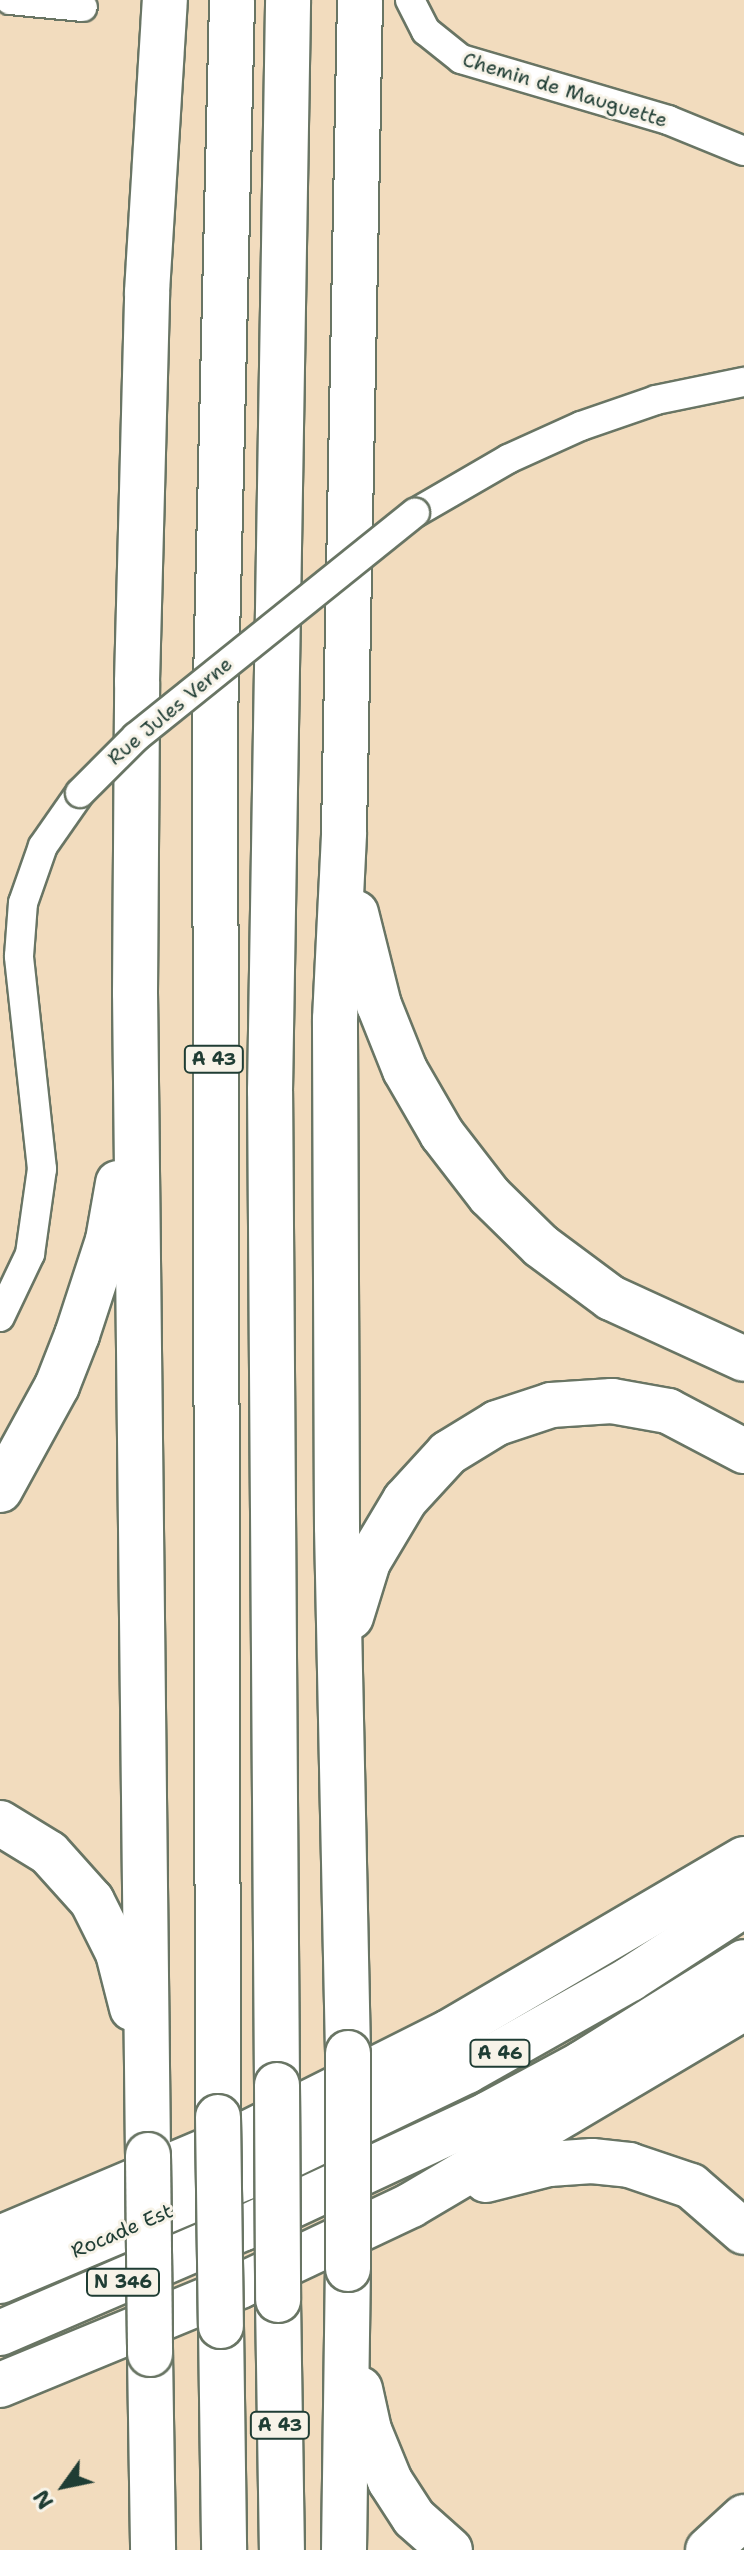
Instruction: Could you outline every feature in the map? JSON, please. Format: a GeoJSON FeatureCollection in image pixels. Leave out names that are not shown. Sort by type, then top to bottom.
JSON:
{"type":"FeatureCollection","features":[{"type":"Feature","properties":{"kind":"highway"},"geometry":{"type":"LineString","coordinates":[[153,2550],[135,993],[146,308],[165,0]]}},
{"type":"Feature","properties":{"kind":"highway","name":"A 43"},"geometry":{"type":"LineString","coordinates":[[224,2550],[218,2117],[215,723],[232,0]]}},
{"type":"Feature","properties":{"kind":"highway","name":"A 43"},"geometry":{"type":"LineString","coordinates":[[282,2550],[270,1091],[288,0]]}},
{"type":"Feature","properties":{"kind":"highway"},"geometry":{"type":"LineString","coordinates":[[344,2550],[349,2316],[348,2053],[343,1670],[337,1527],[335,1019],[344,832],[360,0]]}},
{"type":"Feature","properties":{"kind":"highway"},"geometry":{"type":"LineString","coordinates":[[344,832],[361,944],[379,1005],[422,1102],[464,1164],[513,1220],[574,1272],[645,1316],[744,1359]]}},
{"type":"Feature","properties":{"kind":"highway"},"geometry":{"type":"LineString","coordinates":[[0,1490],[57,1386],[108,1240],[117,1193],[135,993]]}},
{"type":"Feature","properties":{"kind":"highway"},"geometry":{"type":"LineString","coordinates":[[343,1670],[356,1593],[383,1532],[433,1466],[483,1430],[551,1405],[612,1401],[668,1411],[744,1451]]}},
{"type":"Feature","properties":{"kind":"highway"},"geometry":{"type":"LineString","coordinates":[[0,1823],[33,1841],[64,1867],[102,1916],[126,1981],[148,2100]]}},
{"type":"Feature","properties":{"kind":"highway"},"geometry":{"type":"LineString","coordinates":[[639,1923],[744,1833]]}},
{"type":"Feature","properties":{"kind":"highway"},"geometry":{"type":"LineString","coordinates":[[0,2238],[48,2215],[244,2135],[449,2032],[744,1859]]}},
{"type":"Feature","properties":{"kind":"highway","name":"A 46"},"geometry":{"type":"LineString","coordinates":[[244,2178],[467,2071],[630,1979],[744,1905]]}},
{"type":"Feature","properties":{"kind":"highway","name":"A 46"},"geometry":{"type":"LineString","coordinates":[[244,2228],[394,2161],[568,2071],[744,1962]]}},
{"type":"Feature","properties":{"kind":"highway"},"geometry":{"type":"LineString","coordinates":[[0,2385],[240,2286],[411,2205],[744,2008]]}},
{"type":"Feature","properties":{"kind":"highway"},"geometry":{"type":"LineString","coordinates":[[411,2205],[529,2168],[612,2162],[691,2186],[744,2232]]}},
{"type":"Feature","properties":{"kind":"highway","name":"Rocade Est"},"geometry":{"type":"LineString","coordinates":[[0,2281],[244,2178]]}},
{"type":"Feature","properties":{"kind":"highway"},"geometry":{"type":"LineString","coordinates":[[0,2227],[48,2215]]}},
{"type":"Feature","properties":{"kind":"highway","name":"N 346"},"geometry":{"type":"LineString","coordinates":[[0,2333],[244,2228]]}},
{"type":"Feature","properties":{"kind":"highway"},"geometry":{"type":"LineString","coordinates":[[349,2316],[362,2403],[377,2452],[414,2518],[450,2550]]}},
{"type":"Feature","properties":{"kind":"highway"},"geometry":{"type":"LineString","coordinates":[[708,2550],[744,2517]]}},
{"type":"Feature","properties":{"kind":"street"},"geometry":{"type":"LineString","coordinates":[[10,0],[83,7]]}},
{"type":"Feature","properties":{"kind":"street","name":"Chemin de Mauguette"},"geometry":{"type":"LineString","coordinates":[[410,0],[426,31],[461,59],[668,120],[744,151]]}},
{"type":"Feature","properties":{"kind":"street","name":"Rue Jules Verne"},"geometry":{"type":"LineString","coordinates":[[0,1317],[30,1254],[42,1185],[40,1124],[19,956],[23,903],[43,846],[80,793],[136,737],[415,513],[508,459],[581,426],[656,400],[744,382]]}}]}
